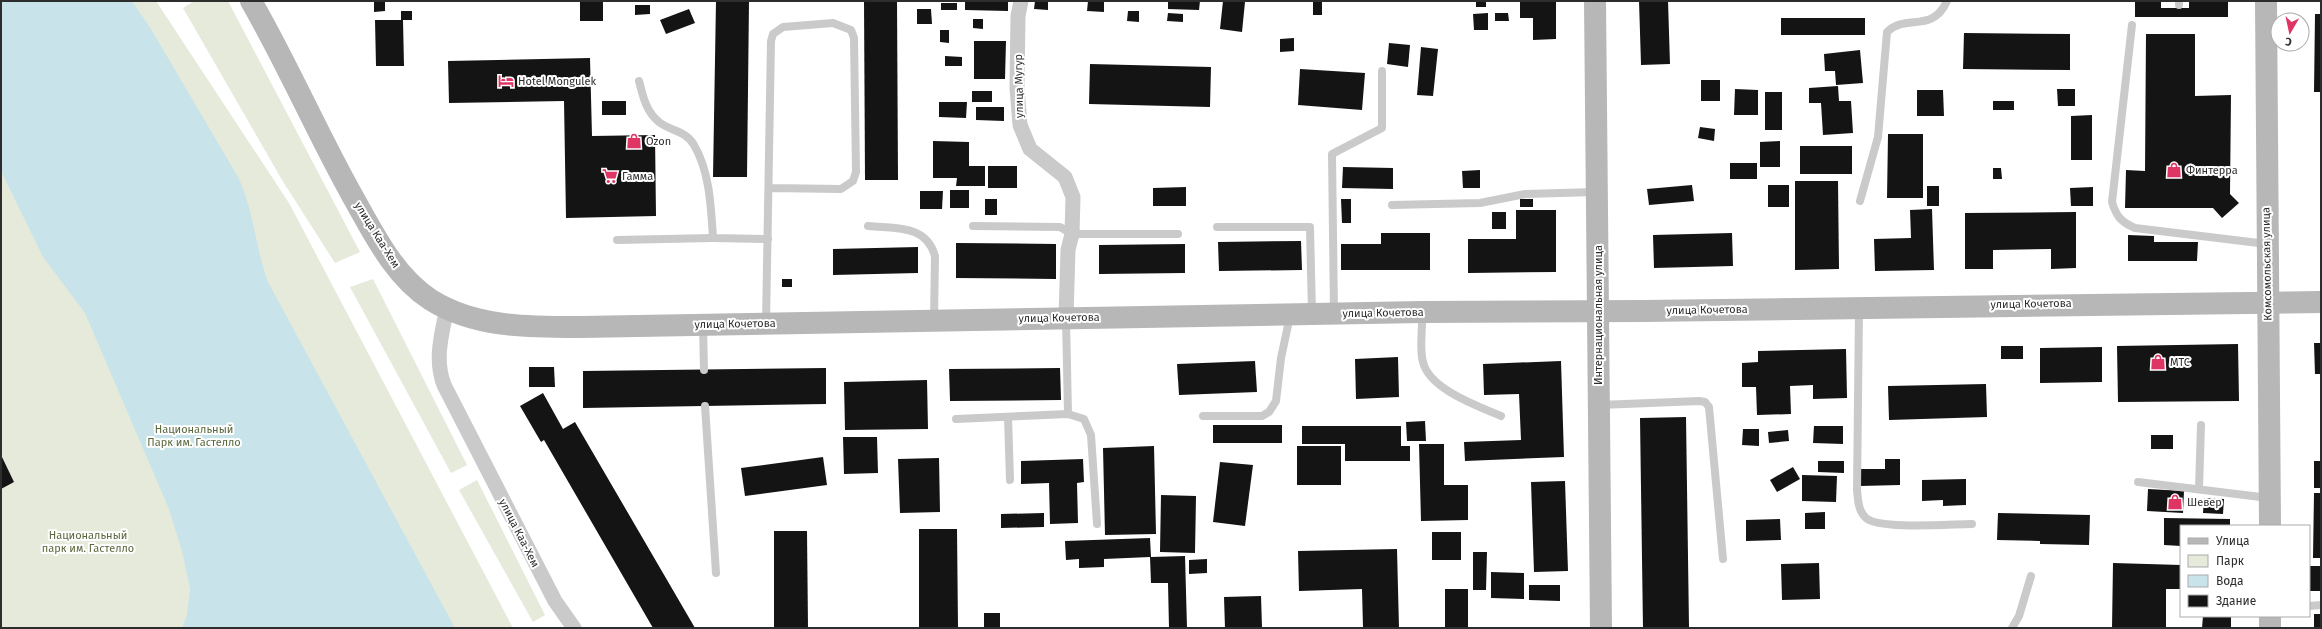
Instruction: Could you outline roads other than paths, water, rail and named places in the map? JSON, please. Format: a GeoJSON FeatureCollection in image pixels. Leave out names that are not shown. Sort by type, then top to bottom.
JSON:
{"type":"FeatureCollection","features":[{"type":"Feature","properties":{"kind":"main road","name":"улица Каа-Хем"},"geometry":{"type":"LineString","coordinates":[[251,1],[334,163],[386,254],[415,287],[447,308]]}},
{"type":"Feature","properties":{"kind":"main road","name":"Интернациональная улица"},"geometry":{"type":"LineString","coordinates":[[1595,1],[1601,628]]}},
{"type":"Feature","properties":{"kind":"main road","name":"Комсомольская улица"},"geometry":{"type":"LineString","coordinates":[[2266,1],[2270,525]]}},
{"type":"Feature","properties":{"kind":"main road","name":"улица Кочетова"},"geometry":{"type":"LineString","coordinates":[[447,308],[494,323],[515,326],[703,325],[1422,312],[2321,302]]}},
{"type":"Feature","properties":{"kind":"main road"},"geometry":{"type":"LineString","coordinates":[[2270,617],[2270,628]]}},
{"type":"Feature","properties":{"kind":"street","name":"улица Мугур"},"geometry":{"type":"LineString","coordinates":[[1021,1],[1018,16],[1018,88],[1020,125],[1030,149],[1065,177],[1073,197],[1072,234],[1068,250],[1066,318]]}},
{"type":"Feature","properties":{"kind":"street","name":"улица Каа-Хем"},"geometry":{"type":"LineString","coordinates":[[447,308],[439,351],[440,370],[444,384],[555,601],[574,628]]}},
{"type":"Feature","properties":{"kind":"lane"},"geometry":{"type":"LineString","coordinates":[[1860,201],[1878,137],[1887,32],[1896,25],[1926,22],[1937,16],[1946,1]]}},
{"type":"Feature","properties":{"kind":"lane"},"geometry":{"type":"LineString","coordinates":[[766,324],[771,41],[773,34],[783,27],[833,23],[851,30],[854,38],[856,172],[853,181],[841,189],[769,188]]}},
{"type":"Feature","properties":{"kind":"lane"},"geometry":{"type":"LineString","coordinates":[[2132,25],[2112,202],[2115,214],[2123,223],[2135,228],[2267,244]]}},
{"type":"Feature","properties":{"kind":"lane"},"geometry":{"type":"LineString","coordinates":[[1323,314],[1332,154],[1382,128],[1382,71]]}},
{"type":"Feature","properties":{"kind":"lane"},"geometry":{"type":"LineString","coordinates":[[639,81],[646,108],[659,122],[678,130],[694,144],[702,167],[711,202],[713,238]]}},
{"type":"Feature","properties":{"kind":"lane"},"geometry":{"type":"LineString","coordinates":[[1392,206],[1480,203],[1525,194],[1597,192]]}},
{"type":"Feature","properties":{"kind":"lane"},"geometry":{"type":"LineString","coordinates":[[868,226],[917,232],[932,246],[935,256],[934,320]]}},
{"type":"Feature","properties":{"kind":"lane"},"geometry":{"type":"LineString","coordinates":[[972,226],[1060,227],[1072,234],[1178,234]]}},
{"type":"Feature","properties":{"kind":"lane"},"geometry":{"type":"LineString","coordinates":[[1217,227],[1310,227],[1323,314]]}},
{"type":"Feature","properties":{"kind":"lane"},"geometry":{"type":"LineString","coordinates":[[617,240],[713,238],[768,239]]}},
{"type":"Feature","properties":{"kind":"lane"},"geometry":{"type":"LineString","coordinates":[[1859,307],[1857,490],[1861,511],[1870,520],[1882,525],[1972,524]]}},
{"type":"Feature","properties":{"kind":"lane"},"geometry":{"type":"LineString","coordinates":[[1422,312],[1422,362],[1433,378],[1454,395],[1501,416]]}},
{"type":"Feature","properties":{"kind":"lane"},"geometry":{"type":"LineString","coordinates":[[1202,416],[1262,416],[1269,412],[1276,401],[1281,358],[1290,315]]}},
{"type":"Feature","properties":{"kind":"lane"},"geometry":{"type":"LineString","coordinates":[[1066,318],[1068,414]]}},
{"type":"Feature","properties":{"kind":"lane"},"geometry":{"type":"LineString","coordinates":[[703,325],[704,370]]}},
{"type":"Feature","properties":{"kind":"lane"},"geometry":{"type":"LineString","coordinates":[[1598,405],[1705,402],[1709,407],[1723,559]]}},
{"type":"Feature","properties":{"kind":"lane"},"geometry":{"type":"LineString","coordinates":[[705,406],[716,573]]}},
{"type":"Feature","properties":{"kind":"lane"},"geometry":{"type":"LineString","coordinates":[[956,419],[1068,414],[1084,418],[1091,435],[1097,524]]}},
{"type":"Feature","properties":{"kind":"lane"},"geometry":{"type":"LineString","coordinates":[[1008,417],[1010,480]]}},
{"type":"Feature","properties":{"kind":"lane"},"geometry":{"type":"LineString","coordinates":[[2199,489],[2201,425]]}},
{"type":"Feature","properties":{"kind":"lane"},"geometry":{"type":"LineString","coordinates":[[2138,482],[2269,498]]}},
{"type":"Feature","properties":{"kind":"lane"},"geometry":{"type":"LineString","coordinates":[[2012,628],[2020,616],[2031,576]]}},
{"type":"Feature","properties":{"kind":"lane"},"geometry":{"type":"LineString","coordinates":[[2310,606],[2321,605]]}},
{"type":"Feature","properties":{"kind":"water","name":"Национальный Парк им. Гастелло"},"geometry":{"type":"Polygon","coordinates":[[[1,1],[132,1],[151,29],[238,177],[248,202],[260,255],[268,282],[455,628],[182,628],[187,615],[190,589],[183,555],[169,509],[85,313],[43,257],[1,171],[1,1]]]}},
{"type":"Feature","properties":{"kind":"place","name":"Hotel Mongulek"},"geometry":{"type":"Point","coordinates":[506,81]}},
{"type":"Feature","properties":{"kind":"place","name":"Ozon"},"geometry":{"type":"Point","coordinates":[634,141]}},
{"type":"Feature","properties":{"kind":"place","name":"Финтерра"},"geometry":{"type":"Point","coordinates":[2174,170]}},
{"type":"Feature","properties":{"kind":"place","name":"Гамма"},"geometry":{"type":"Point","coordinates":[610,176]}},
{"type":"Feature","properties":{"kind":"place","name":"МТС"},"geometry":{"type":"Point","coordinates":[2158,362]}},
{"type":"Feature","properties":{"kind":"place","name":"Шевер"},"geometry":{"type":"Point","coordinates":[2175,502]}},
{"type":"Feature","properties":{"kind":"park label","name":"Национальный парк им. Гастелло"},"geometry":{"type":"Point","coordinates":[88,541]}}]}
